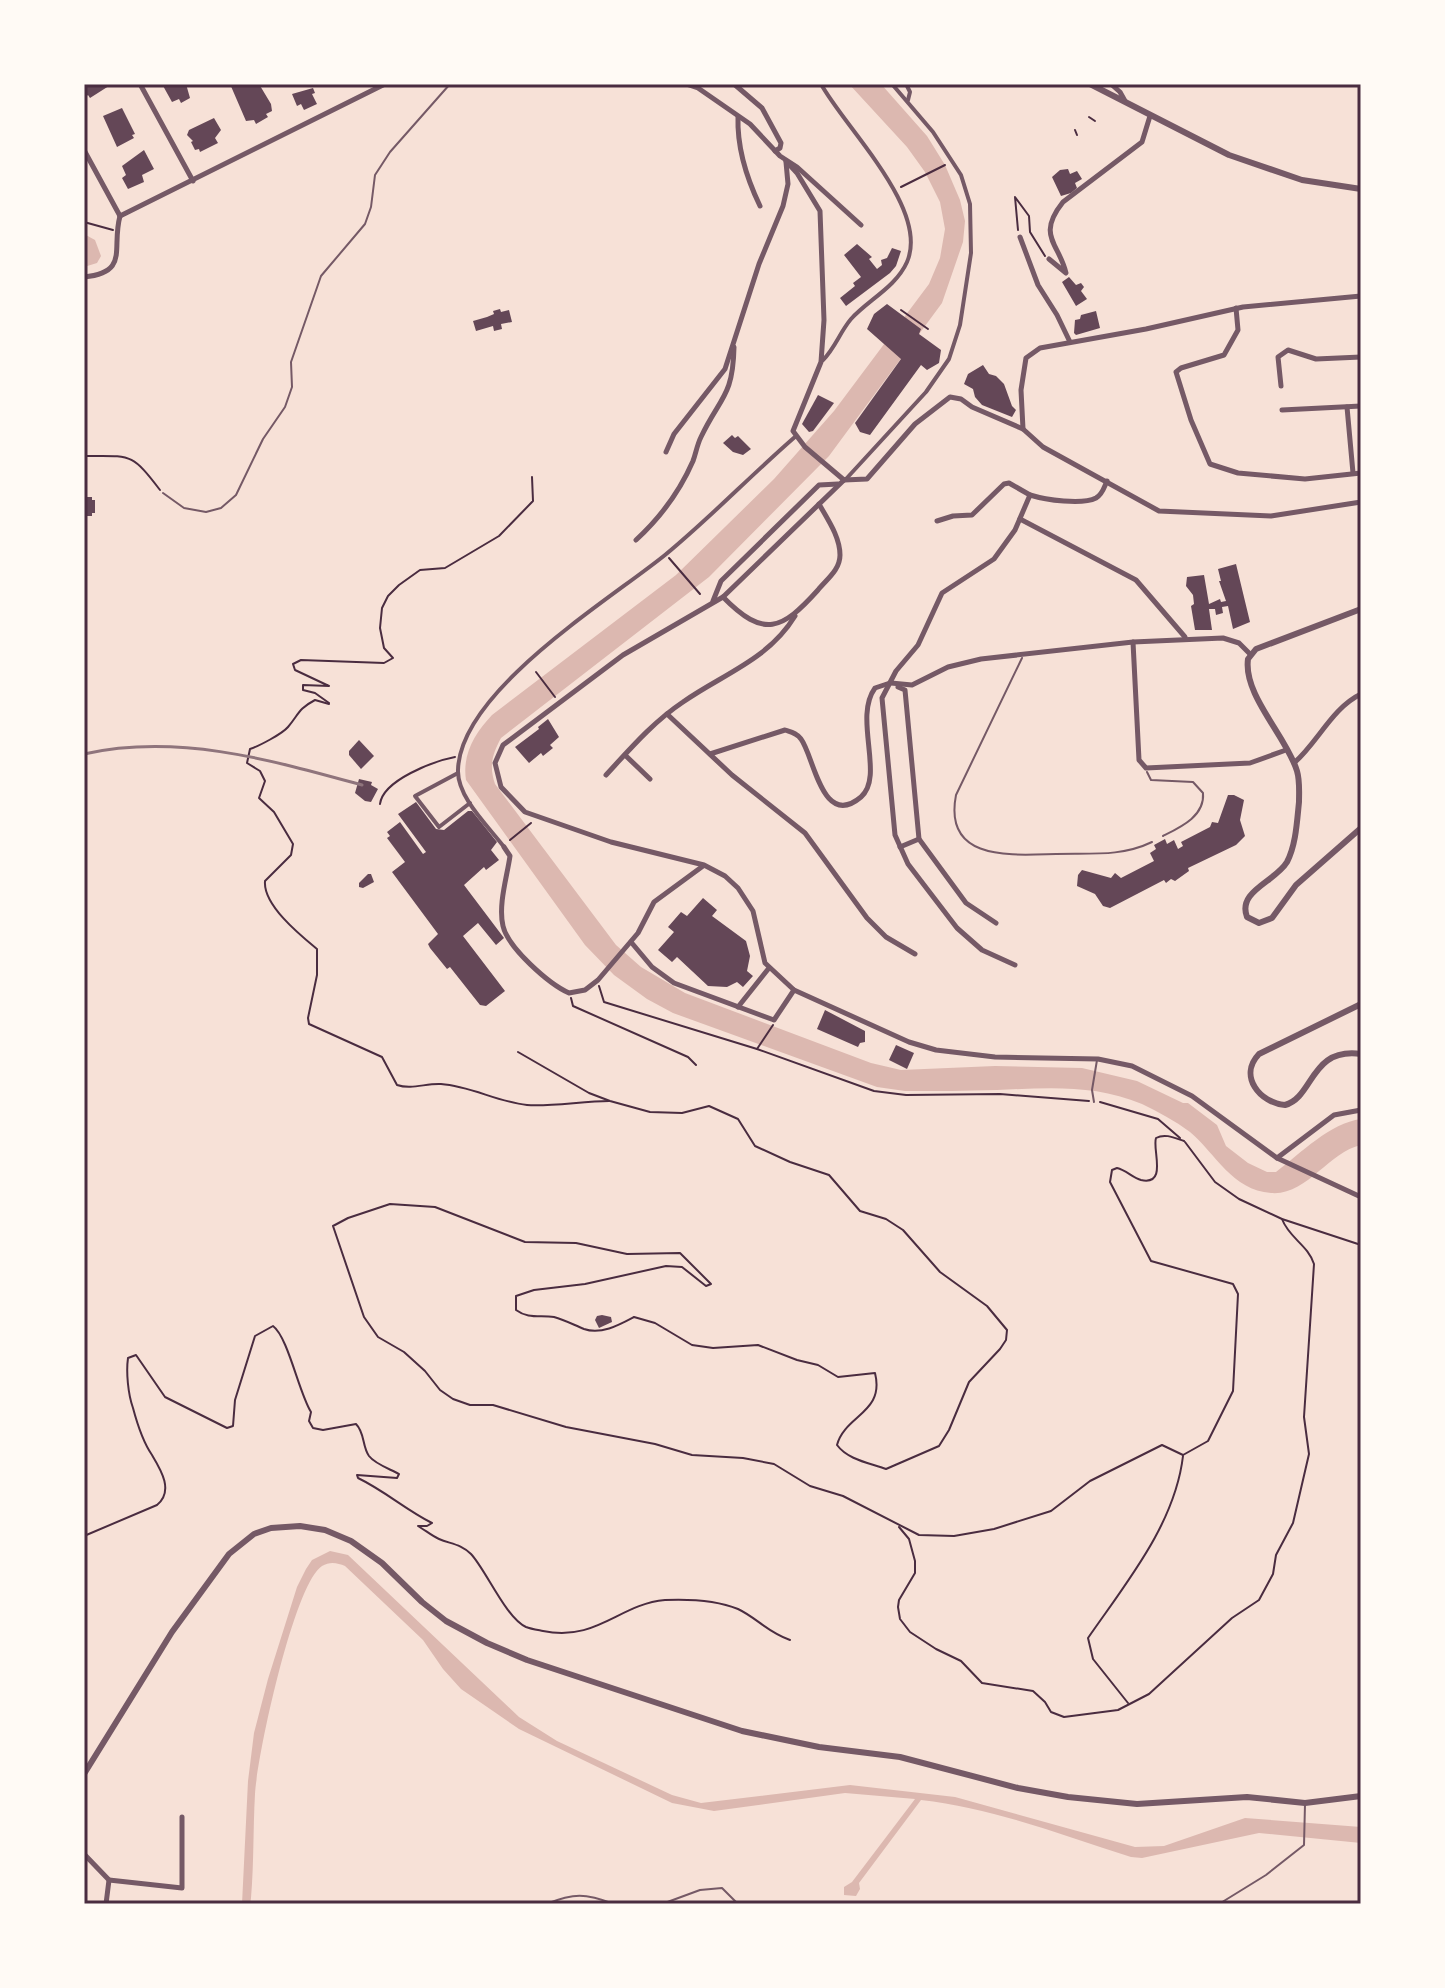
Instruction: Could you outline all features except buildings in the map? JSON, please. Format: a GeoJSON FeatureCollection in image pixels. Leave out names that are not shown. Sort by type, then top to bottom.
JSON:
{"type":"FeatureCollection","features":[{"type":"Feature","properties":{"kind":"street"},"geometry":{"type":"LineString","coordinates":[[140,84],[193,181]]}},
{"type":"Feature","properties":{"kind":"street"},"geometry":{"type":"LineString","coordinates":[[120,216],[385,84]]}},
{"type":"Feature","properties":{"kind":"street"},"geometry":{"type":"LineString","coordinates":[[686,84],[698,88],[750,124],[797,173],[820,211],[824,320],[821,362],[794,425],[796,436],[805,447],[842,482]]}},
{"type":"Feature","properties":{"kind":"street"},"geometry":{"type":"LineString","coordinates":[[734,84],[762,108],[781,143],[775,151]]}},
{"type":"Feature","properties":{"kind":"street"},"geometry":{"type":"LineString","coordinates":[[821,84],[886,175],[907,219],[911,241],[908,261],[896,279],[852,318],[821,362]]}},
{"type":"Feature","properties":{"kind":"street"},"geometry":{"type":"LineString","coordinates":[[892,84],[933,132],[961,175],[972,225],[966,287],[954,347],[940,376],[842,482],[723,597],[623,655],[503,745],[495,763],[501,787],[525,812],[611,842],[704,865],[725,876],[748,903],[757,924],[765,963],[794,990],[909,1042],[936,1050],[995,1057],[1098,1059],[1132,1066],[1192,1096],[1277,1158],[1361,1197]]}},
{"type":"Feature","properties":{"kind":"street"},"geometry":{"type":"LineString","coordinates":[[906,84],[910,92],[908,100]]}},
{"type":"Feature","properties":{"kind":"street"},"geometry":{"type":"LineString","coordinates":[[1090,84],[1229,155],[1302,180],[1361,189]]}},
{"type":"Feature","properties":{"kind":"street"},"geometry":{"type":"LineString","coordinates":[[1111,84],[1120,92],[1125,103]]}},
{"type":"Feature","properties":{"kind":"street"},"geometry":{"type":"LineString","coordinates":[[738,116],[737,134],[749,183],[760,206]]}},
{"type":"Feature","properties":{"kind":"street"},"geometry":{"type":"LineString","coordinates":[[1049,259],[1066,273],[1053,248],[1050,229],[1054,213],[1063,202],[1142,142],[1150,116]]}},
{"type":"Feature","properties":{"kind":"street"},"geometry":{"type":"LineString","coordinates":[[84,150],[120,216],[115,260],[111,269],[105,274],[84,277]]}},
{"type":"Feature","properties":{"kind":"street"},"geometry":{"type":"LineString","coordinates":[[786,161],[797,167],[861,225]]}},
{"type":"Feature","properties":{"kind":"street"},"geometry":{"type":"LineString","coordinates":[[666,452],[674,434],[725,369],[759,264],[783,206],[788,184],[786,161]]}},
{"type":"Feature","properties":{"kind":"street"},"geometry":{"type":"LineString","coordinates":[[1020,237],[1038,285],[1070,342]]}},
{"type":"Feature","properties":{"kind":"street"},"geometry":{"type":"LineString","coordinates":[[1023,429],[1021,390],[1026,358],[1040,348],[1146,329],[1236,308],[1361,296]]}},
{"type":"Feature","properties":{"kind":"street"},"geometry":{"type":"LineString","coordinates":[[1236,308],[1238,330],[1224,355],[1176,372],[1191,420],[1210,464],[1238,473],[1305,479],[1361,473]]}},
{"type":"Feature","properties":{"kind":"street"},"geometry":{"type":"LineString","coordinates":[[636,540],[668,508],[692,463],[701,437],[728,392],[733,372],[734,342]]}},
{"type":"Feature","properties":{"kind":"street"},"geometry":{"type":"LineString","coordinates":[[1281,386],[1278,357],[1288,350],[1316,359],[1361,357]]}},
{"type":"Feature","properties":{"kind":"street"},"geometry":{"type":"LineString","coordinates":[[712,602],[721,581],[819,485],[867,479],[915,424],[950,397],[961,399],[972,407],[1023,429],[1043,447],[1159,511],[1271,516],[1361,502]]}},
{"type":"Feature","properties":{"kind":"street"},"geometry":{"type":"LineString","coordinates":[[1282,410],[1361,406]]}},
{"type":"Feature","properties":{"kind":"street"},"geometry":{"type":"LineString","coordinates":[[1347,407],[1353,473]]}},
{"type":"Feature","properties":{"kind":"street"},"geometry":{"type":"LineString","coordinates":[[704,865],[654,902],[631,942],[598,980],[585,990],[569,993],[539,975],[503,930],[502,914],[510,856],[471,802],[458,773],[460,757],[469,732],[493,697],[511,678],[574,622],[666,554],[796,436]]}},
{"type":"Feature","properties":{"kind":"street"},"geometry":{"type":"LineString","coordinates":[[937,521],[972,515],[1004,484],[1009,483],[1045,500],[1094,499],[1102,494],[1107,481]]}},
{"type":"Feature","properties":{"kind":"street"},"geometry":{"type":"LineString","coordinates":[[1015,965],[982,950],[957,928],[908,864],[895,835],[882,698],[896,671],[918,645],[942,593],[994,559],[1009,542],[1030,495]]}},
{"type":"Feature","properties":{"kind":"street"},"geometry":{"type":"LineString","coordinates":[[606,775],[683,701],[737,672],[786,630],[839,567],[839,546],[819,504]]}},
{"type":"Feature","properties":{"kind":"street"},"geometry":{"type":"LineString","coordinates":[[1020,519],[1136,580],[1186,638]]}},
{"type":"Feature","properties":{"kind":"street"},"geometry":{"type":"LineString","coordinates":[[723,597],[740,614],[760,624],[785,622],[795,616]]}},
{"type":"Feature","properties":{"kind":"street"},"geometry":{"type":"LineString","coordinates":[[1361,609],[1250,654],[1247,665],[1250,679],[1294,763],[1299,792],[1293,847],[1278,874],[1246,900],[1244,909],[1247,917],[1259,923],[1272,918],[1296,885],[1361,828]]}},
{"type":"Feature","properties":{"kind":"street"},"geometry":{"type":"LineString","coordinates":[[710,754],[785,730],[794,732],[802,740],[825,795],[836,802],[851,802],[863,794],[870,781],[866,716],[869,698],[875,688],[891,683],[912,685],[964,662],[1133,642],[1223,638],[1239,643],[1250,654]]}},
{"type":"Feature","properties":{"kind":"street"},"geometry":{"type":"LineString","coordinates":[[1133,642],[1139,760],[1146,768],[1250,763],[1286,750]]}},
{"type":"Feature","properties":{"kind":"street"},"geometry":{"type":"LineString","coordinates":[[891,683],[905,690],[919,839],[966,903],[996,923]]}},
{"type":"Feature","properties":{"kind":"street"},"geometry":{"type":"LineString","coordinates":[[1294,763],[1339,710],[1361,694]]}},
{"type":"Feature","properties":{"kind":"street"},"geometry":{"type":"LineString","coordinates":[[667,714],[805,833],[867,918],[886,937],[915,954]]}},
{"type":"Feature","properties":{"kind":"street"},"geometry":{"type":"LineString","coordinates":[[625,755],[650,779]]}},
{"type":"Feature","properties":{"kind":"street"},"geometry":{"type":"LineString","coordinates":[[458,773],[415,796],[439,827],[471,802]]}},
{"type":"Feature","properties":{"kind":"street"},"geometry":{"type":"LineString","coordinates":[[900,847],[919,839]]}},
{"type":"Feature","properties":{"kind":"street"},"geometry":{"type":"LineString","coordinates":[[631,942],[652,967],[674,983],[774,1023],[794,990]]}},
{"type":"Feature","properties":{"kind":"street"},"geometry":{"type":"LineString","coordinates":[[738,1007],[769,968]]}},
{"type":"Feature","properties":{"kind":"street"},"geometry":{"type":"LineString","coordinates":[[1361,1004],[1259,1054],[1252,1063],[1251,1079],[1261,1096],[1285,1105],[1301,1095],[1314,1071],[1323,1064],[1341,1055],[1361,1054]]}},
{"type":"Feature","properties":{"kind":"street"},"geometry":{"type":"LineString","coordinates":[[1277,1158],[1334,1115],[1361,1110]]}},
{"type":"Feature","properties":{"kind":"street"},"geometry":{"type":"LineString","coordinates":[[84,1774],[172,1632],[229,1554],[254,1534],[271,1528],[300,1526],[325,1530],[351,1541],[382,1563],[446,1621],[487,1643],[527,1660],[607,1684],[716,1724],[804,1744],[912,1760],[1018,1788],[1068,1797],[1137,1804],[1216,1798],[1266,1798],[1305,1803],[1361,1796]]}},
{"type":"Feature","properties":{"kind":"street"},"geometry":{"type":"LineString","coordinates":[[84,1854],[109,1880],[182,1888],[182,1817]]}},
{"type":"Feature","properties":{"kind":"street"},"geometry":{"type":"LineString","coordinates":[[106,1903],[109,1880]]}},
{"type":"Feature","properties":{"kind":"lane"},"geometry":{"type":"LineString","coordinates":[[163,493],[184,508],[206,512],[221,508],[236,495],[263,439],[285,407],[292,387],[291,362],[321,276],[365,224],[371,207],[375,175],[390,152],[450,84]]}},
{"type":"Feature","properties":{"kind":"lane"},"geometry":{"type":"LineString","coordinates":[[1025,653],[956,795],[955,818],[963,836],[982,850],[1002,855],[1119,854],[1152,842]]}},
{"type":"Feature","properties":{"kind":"lane"},"geometry":{"type":"LineString","coordinates":[[1146,768],[1151,780],[1186,780],[1198,785],[1203,793],[1202,805],[1197,813],[1188,822],[1163,836]]}},
{"type":"Feature","properties":{"kind":"lane"},"geometry":{"type":"LineString","coordinates":[[1094,1102],[1092,1090],[1098,1059]]}},
{"type":"Feature","properties":{"kind":"lane"},"geometry":{"type":"LineString","coordinates":[[1219,1904],[1266,1875],[1304,1845],[1305,1803]]}},
{"type":"Feature","properties":{"kind":"lane"},"geometry":{"type":"LineString","coordinates":[[662,1904],[700,1890],[722,1888],[738,1904]]}},
{"type":"Feature","properties":{"kind":"lane"},"geometry":{"type":"LineString","coordinates":[[546,1904],[569,1894],[592,1896],[614,1904]]}},
{"type":"Feature","properties":{"kind":"path"},"geometry":{"type":"LineString","coordinates":[[1089,117],[1095,121]]}},
{"type":"Feature","properties":{"kind":"path"},"geometry":{"type":"LineString","coordinates":[[1075,130],[1077,135]]}},
{"type":"Feature","properties":{"kind":"path"},"geometry":{"type":"LineString","coordinates":[[893,191],[945,165]]}},
{"type":"Feature","properties":{"kind":"path"},"geometry":{"type":"LineString","coordinates":[[1020,237],[1015,218],[1015,197],[1029,216],[1030,232],[1049,259]]}},
{"type":"Feature","properties":{"kind":"path"},"geometry":{"type":"LineString","coordinates":[[84,222],[118,231]]}},
{"type":"Feature","properties":{"kind":"path"},"geometry":{"type":"LineString","coordinates":[[901,310],[927,328]]}},
{"type":"Feature","properties":{"kind":"path"},"geometry":{"type":"LineString","coordinates":[[84,456],[131,458],[140,463],[163,493]]}},
{"type":"Feature","properties":{"kind":"path"},"geometry":{"type":"LineString","coordinates":[[532,477],[533,501],[499,536],[445,568],[420,570],[388,596],[382,608],[380,628],[384,648],[393,658],[384,663],[301,660],[293,664],[295,670],[329,686],[303,685],[303,690],[315,693],[329,704],[315,700],[300,708],[286,729],[250,749],[247,763],[260,771],[265,781],[259,798],[274,812],[293,844],[291,855],[265,881],[264,887],[270,901],[296,932],[317,949],[317,975],[309,1024],[382,1057],[397,1085],[404,1087],[438,1084],[530,1105],[610,1101]]}},
{"type":"Feature","properties":{"kind":"path"},"geometry":{"type":"LineString","coordinates":[[666,554],[700,594]]}},
{"type":"Feature","properties":{"kind":"path"},"geometry":{"type":"LineString","coordinates":[[536,672],[555,696]]}},
{"type":"Feature","properties":{"kind":"path"},"geometry":{"type":"LineString","coordinates":[[380,804],[381,795],[388,787],[435,760],[460,757]]}},
{"type":"Feature","properties":{"kind":"path"},"geometry":{"type":"LineString","coordinates":[[509,840],[530,824]]}},
{"type":"Feature","properties":{"kind":"path"},"geometry":{"type":"LineString","coordinates":[[598,980],[604,1002],[758,1047],[874,1091],[906,1095],[1000,1094],[1094,1102],[1158,1119],[1184,1141],[1215,1182],[1239,1199],[1282,1219],[1361,1245]]}},
{"type":"Feature","properties":{"kind":"path"},"geometry":{"type":"LineString","coordinates":[[569,993],[573,1006],[688,1057],[696,1065]]}},
{"type":"Feature","properties":{"kind":"path"},"geometry":{"type":"LineString","coordinates":[[758,1047],[774,1023]]}},
{"type":"Feature","properties":{"kind":"path"},"geometry":{"type":"LineString","coordinates":[[518,1052],[589,1093],[610,1101],[650,1112],[682,1113],[709,1106],[738,1119],[755,1146],[829,1175],[860,1211],[886,1219],[903,1230],[940,1272],[987,1306],[1007,1330],[1006,1340],[969,1382],[939,1446],[886,1469],[842,1452],[837,1445],[840,1437],[870,1408],[878,1386],[875,1373],[838,1377],[818,1365],[758,1345],[713,1348],[692,1345],[655,1323],[634,1317],[613,1328],[586,1330],[575,1323],[552,1317],[523,1315],[516,1310],[516,1296],[534,1290],[585,1284],[666,1266],[682,1267],[706,1286],[711,1284],[680,1253],[627,1254],[576,1243],[525,1242],[435,1207],[390,1204],[333,1226],[364,1317],[378,1337],[404,1352],[440,1390],[453,1399],[470,1405],[493,1405],[566,1427],[655,1444],[692,1455],[743,1458],[774,1464],[810,1486],[843,1496],[919,1535],[954,1536],[994,1529],[1051,1511],[1090,1481],[1162,1445],[1183,1455]]}},
{"type":"Feature","properties":{"kind":"path"},"geometry":{"type":"LineString","coordinates":[[1183,1455],[1208,1441],[1233,1391],[1238,1294],[1233,1284],[1151,1261],[1110,1182],[1112,1170],[1117,1168],[1142,1180],[1151,1179],[1158,1168],[1154,1150],[1156,1138],[1161,1135],[1184,1141]]}},
{"type":"Feature","properties":{"kind":"path"},"geometry":{"type":"LineString","coordinates":[[896,1525],[909,1539],[915,1561],[915,1573],[899,1600],[900,1619],[910,1632],[961,1661],[982,1683],[1033,1691],[1051,1712],[1064,1717],[1118,1710],[1149,1694],[1232,1618],[1259,1600],[1273,1574],[1276,1555],[1293,1523],[1309,1454],[1304,1417],[1314,1264],[1310,1252],[1287,1231],[1282,1219]]}},
{"type":"Feature","properties":{"kind":"path"},"geometry":{"type":"LineString","coordinates":[[84,1536],[157,1505],[166,1492],[159,1463],[152,1456],[131,1404],[128,1358],[136,1355],[165,1397],[227,1428],[233,1426],[235,1400],[255,1336],[273,1326],[279,1330],[289,1355],[311,1412],[309,1421],[313,1428],[323,1430],[356,1424],[361,1429],[367,1454],[372,1460],[399,1474],[397,1478],[357,1475],[358,1478],[382,1490],[406,1510],[432,1523],[418,1526],[438,1539],[460,1545],[473,1556],[492,1588],[524,1627],[581,1633],[641,1606],[662,1600],[694,1600],[739,1610],[771,1634],[790,1640]]}},
{"type":"Feature","properties":{"kind":"path"},"geometry":{"type":"LineString","coordinates":[[1129,1704],[1093,1659],[1088,1638],[1133,1573],[1161,1525],[1180,1481],[1183,1455]]}},
{"type":"Feature","properties":{"kind":"shaded area"},"geometry":{"type":"Polygon","coordinates":[[[849,84],[881,84],[927,136],[945,165],[960,200],[965,221],[963,242],[942,303],[829,456],[709,577],[501,738],[492,761],[495,784],[616,945],[641,967],[685,993],[871,1063],[901,1070],[995,1066],[1082,1068],[1137,1081],[1188,1103],[1217,1125],[1226,1146],[1248,1163],[1267,1172],[1276,1172],[1338,1126],[1361,1119],[1361,1145],[1338,1156],[1296,1188],[1271,1193],[1246,1185],[1226,1170],[1190,1132],[1155,1110],[1124,1098],[1088,1090],[1053,1088],[905,1091],[877,1087],[673,1013],[614,975],[585,945],[466,780],[466,761],[471,744],[492,715],[676,575],[774,479],[834,411],[929,284],[940,258],[945,229],[940,202],[925,172],[907,147],[849,84]]]}},
{"type":"Feature","properties":{"kind":"shaded area"},"geometry":{"type":"Polygon","coordinates":[[[84,234],[95,240],[101,256],[97,263],[84,267],[84,234]]]}},
{"type":"Feature","properties":{"kind":"shaded area"},"geometry":{"type":"Polygon","coordinates":[[[330,1551],[348,1555],[519,1717],[557,1741],[672,1795],[701,1803],[850,1785],[955,1797],[1135,1847],[1164,1846],[1245,1818],[1361,1827],[1361,1843],[1259,1833],[1142,1858],[1131,1857],[1001,1816],[921,1800],[859,1883],[856,1896],[844,1895],[844,1887],[852,1882],[915,1799],[845,1793],[714,1811],[672,1803],[519,1729],[461,1689],[423,1640],[345,1566],[331,1563],[322,1566],[311,1579],[279,1672],[257,1774],[251,1898],[250,1904],[242,1904],[248,1781],[254,1733],[297,1587],[312,1560],[330,1551]]]}},
{"type":"Feature","properties":{"kind":"railway"},"geometry":{"type":"LineString","coordinates":[[84,754],[119,748],[189,748],[259,759],[362,785]]}}]}
